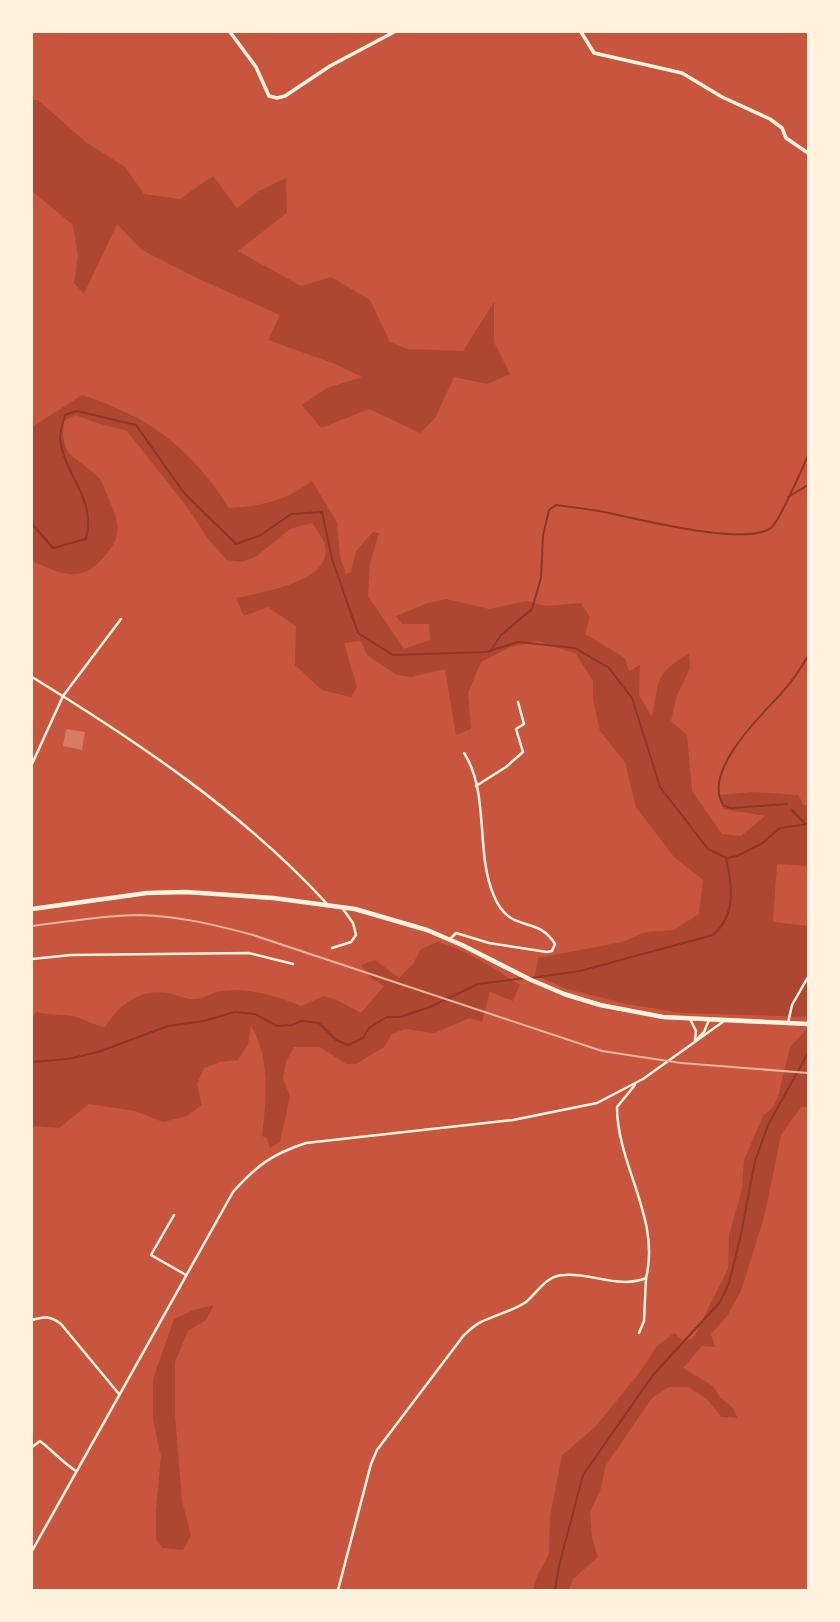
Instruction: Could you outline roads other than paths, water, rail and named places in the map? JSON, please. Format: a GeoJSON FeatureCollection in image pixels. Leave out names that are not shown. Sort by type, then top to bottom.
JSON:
{"type":"FeatureCollection","features":[{"type":"Feature","properties":{"kind":"main road"},"geometry":{"type":"LineString","coordinates":[[32,909],[147,893],[186,892],[341,906],[390,918],[450,939],[564,994],[619,1010],[690,1019],[808,1024]]}},
{"type":"Feature","properties":{"kind":"street"},"geometry":{"type":"LineString","coordinates":[[230,32],[256,67],[269,96],[277,98],[285,96],[330,66],[394,32]]}},
{"type":"Feature","properties":{"kind":"street"},"geometry":{"type":"LineString","coordinates":[[581,32],[594,53],[682,73],[722,97],[770,119],[782,128],[786,138],[808,153]]}},
{"type":"Feature","properties":{"kind":"street"},"geometry":{"type":"LineString","coordinates":[[32,764],[63,696],[121,619]]}},
{"type":"Feature","properties":{"kind":"street"},"geometry":{"type":"LineString","coordinates":[[32,677],[235,815],[328,905]]}},
{"type":"Feature","properties":{"kind":"street"},"geometry":{"type":"LineString","coordinates":[[476,786],[506,767],[523,752],[516,729],[524,724],[518,702]]}},
{"type":"Feature","properties":{"kind":"street"},"geometry":{"type":"LineString","coordinates":[[450,939],[456,933],[489,943],[547,952],[555,949],[552,939],[542,930],[507,918],[501,911],[488,879],[476,786],[464,753]]}},
{"type":"Feature","properties":{"kind":"street"},"geometry":{"type":"LineString","coordinates":[[332,948],[351,942],[356,936],[353,923],[341,906]]}},
{"type":"Feature","properties":{"kind":"street"},"geometry":{"type":"LineString","coordinates":[[32,958],[71,955],[249,953],[293,964]]}},
{"type":"Feature","properties":{"kind":"street"},"geometry":{"type":"LineString","coordinates":[[788,1023],[792,1005],[808,977]]}},
{"type":"Feature","properties":{"kind":"street"},"geometry":{"type":"LineString","coordinates":[[690,1019],[696,1031],[694,1042]]}},
{"type":"Feature","properties":{"kind":"street"},"geometry":{"type":"LineString","coordinates":[[694,1042],[704,1032],[709,1020]]}},
{"type":"Feature","properties":{"kind":"street"},"geometry":{"type":"LineString","coordinates":[[32,1551],[233,1192],[253,1170],[281,1151],[306,1143],[513,1120],[597,1103],[637,1083],[724,1021]]}},
{"type":"Feature","properties":{"kind":"street"},"geometry":{"type":"LineString","coordinates":[[637,1083],[617,1107],[617,1118],[621,1143],[647,1227],[649,1266],[644,1321],[639,1333]]}},
{"type":"Feature","properties":{"kind":"street"},"geometry":{"type":"LineString","coordinates":[[174,1215],[151,1255],[186,1275]]}},
{"type":"Feature","properties":{"kind":"street"},"geometry":{"type":"LineString","coordinates":[[338,1591],[377,1450],[464,1335],[478,1323],[525,1303],[546,1282],[557,1276],[590,1276],[624,1283],[646,1279]]}},
{"type":"Feature","properties":{"kind":"street"},"geometry":{"type":"LineString","coordinates":[[32,1320],[53,1318],[61,1324],[119,1394]]}},
{"type":"Feature","properties":{"kind":"street"},"geometry":{"type":"LineString","coordinates":[[32,1447],[40,1441],[44,1443],[57,1458],[76,1471]]}},
{"type":"Feature","properties":{"kind":"waterway"},"geometry":{"type":"LineString","coordinates":[[32,519],[33,525],[53,548],[86,539],[88,524],[84,499],[67,464],[60,438],[65,415],[77,411],[136,425],[184,493],[236,544],[261,535],[291,514],[322,512],[332,559],[358,633],[393,655],[486,652],[518,642],[575,648],[609,668],[632,698],[660,787],[708,849],[727,858],[737,856],[761,844],[780,828],[808,824]]}},
{"type":"Feature","properties":{"kind":"waterway"},"geometry":{"type":"LineString","coordinates":[[32,452],[32,465]]}},
{"type":"Feature","properties":{"kind":"waterway"},"geometry":{"type":"LineString","coordinates":[[491,650],[501,635],[532,609],[541,578],[543,536],[549,510],[556,505],[691,530],[759,533],[776,522],[808,456]]}},
{"type":"Feature","properties":{"kind":"waterway"},"geometry":{"type":"LineString","coordinates":[[788,497],[808,485]]}},
{"type":"Feature","properties":{"kind":"waterway"},"geometry":{"type":"LineString","coordinates":[[787,804],[731,808],[724,806],[719,793],[720,778],[735,747],[787,687],[808,656]]}},
{"type":"Feature","properties":{"kind":"waterway"},"geometry":{"type":"LineString","coordinates":[[792,810],[805,824]]}},
{"type":"Feature","properties":{"kind":"waterway"},"geometry":{"type":"LineString","coordinates":[[531,978],[580,971],[713,935],[726,918],[731,899],[726,858]]}},
{"type":"Feature","properties":{"kind":"waterway"},"geometry":{"type":"LineString","coordinates":[[32,1062],[68,1059],[98,1052],[168,1026],[204,1021],[235,1012],[255,1014],[277,1026],[302,1021],[319,1023],[336,1040],[348,1045],[363,1038],[369,1028],[387,1017],[400,1017],[430,1007],[478,984],[525,978]]}},
{"type":"Feature","properties":{"kind":"waterway"},"geometry":{"type":"LineString","coordinates":[[555,1590],[583,1475],[653,1375],[720,1302],[729,1283],[755,1161],[768,1125],[808,1053]]}},
{"type":"Feature","properties":{"kind":"railway"},"geometry":{"type":"LineString","coordinates":[[32,926],[126,915],[169,917],[197,922],[253,935],[602,1051],[681,1063],[808,1073]]}}]}
